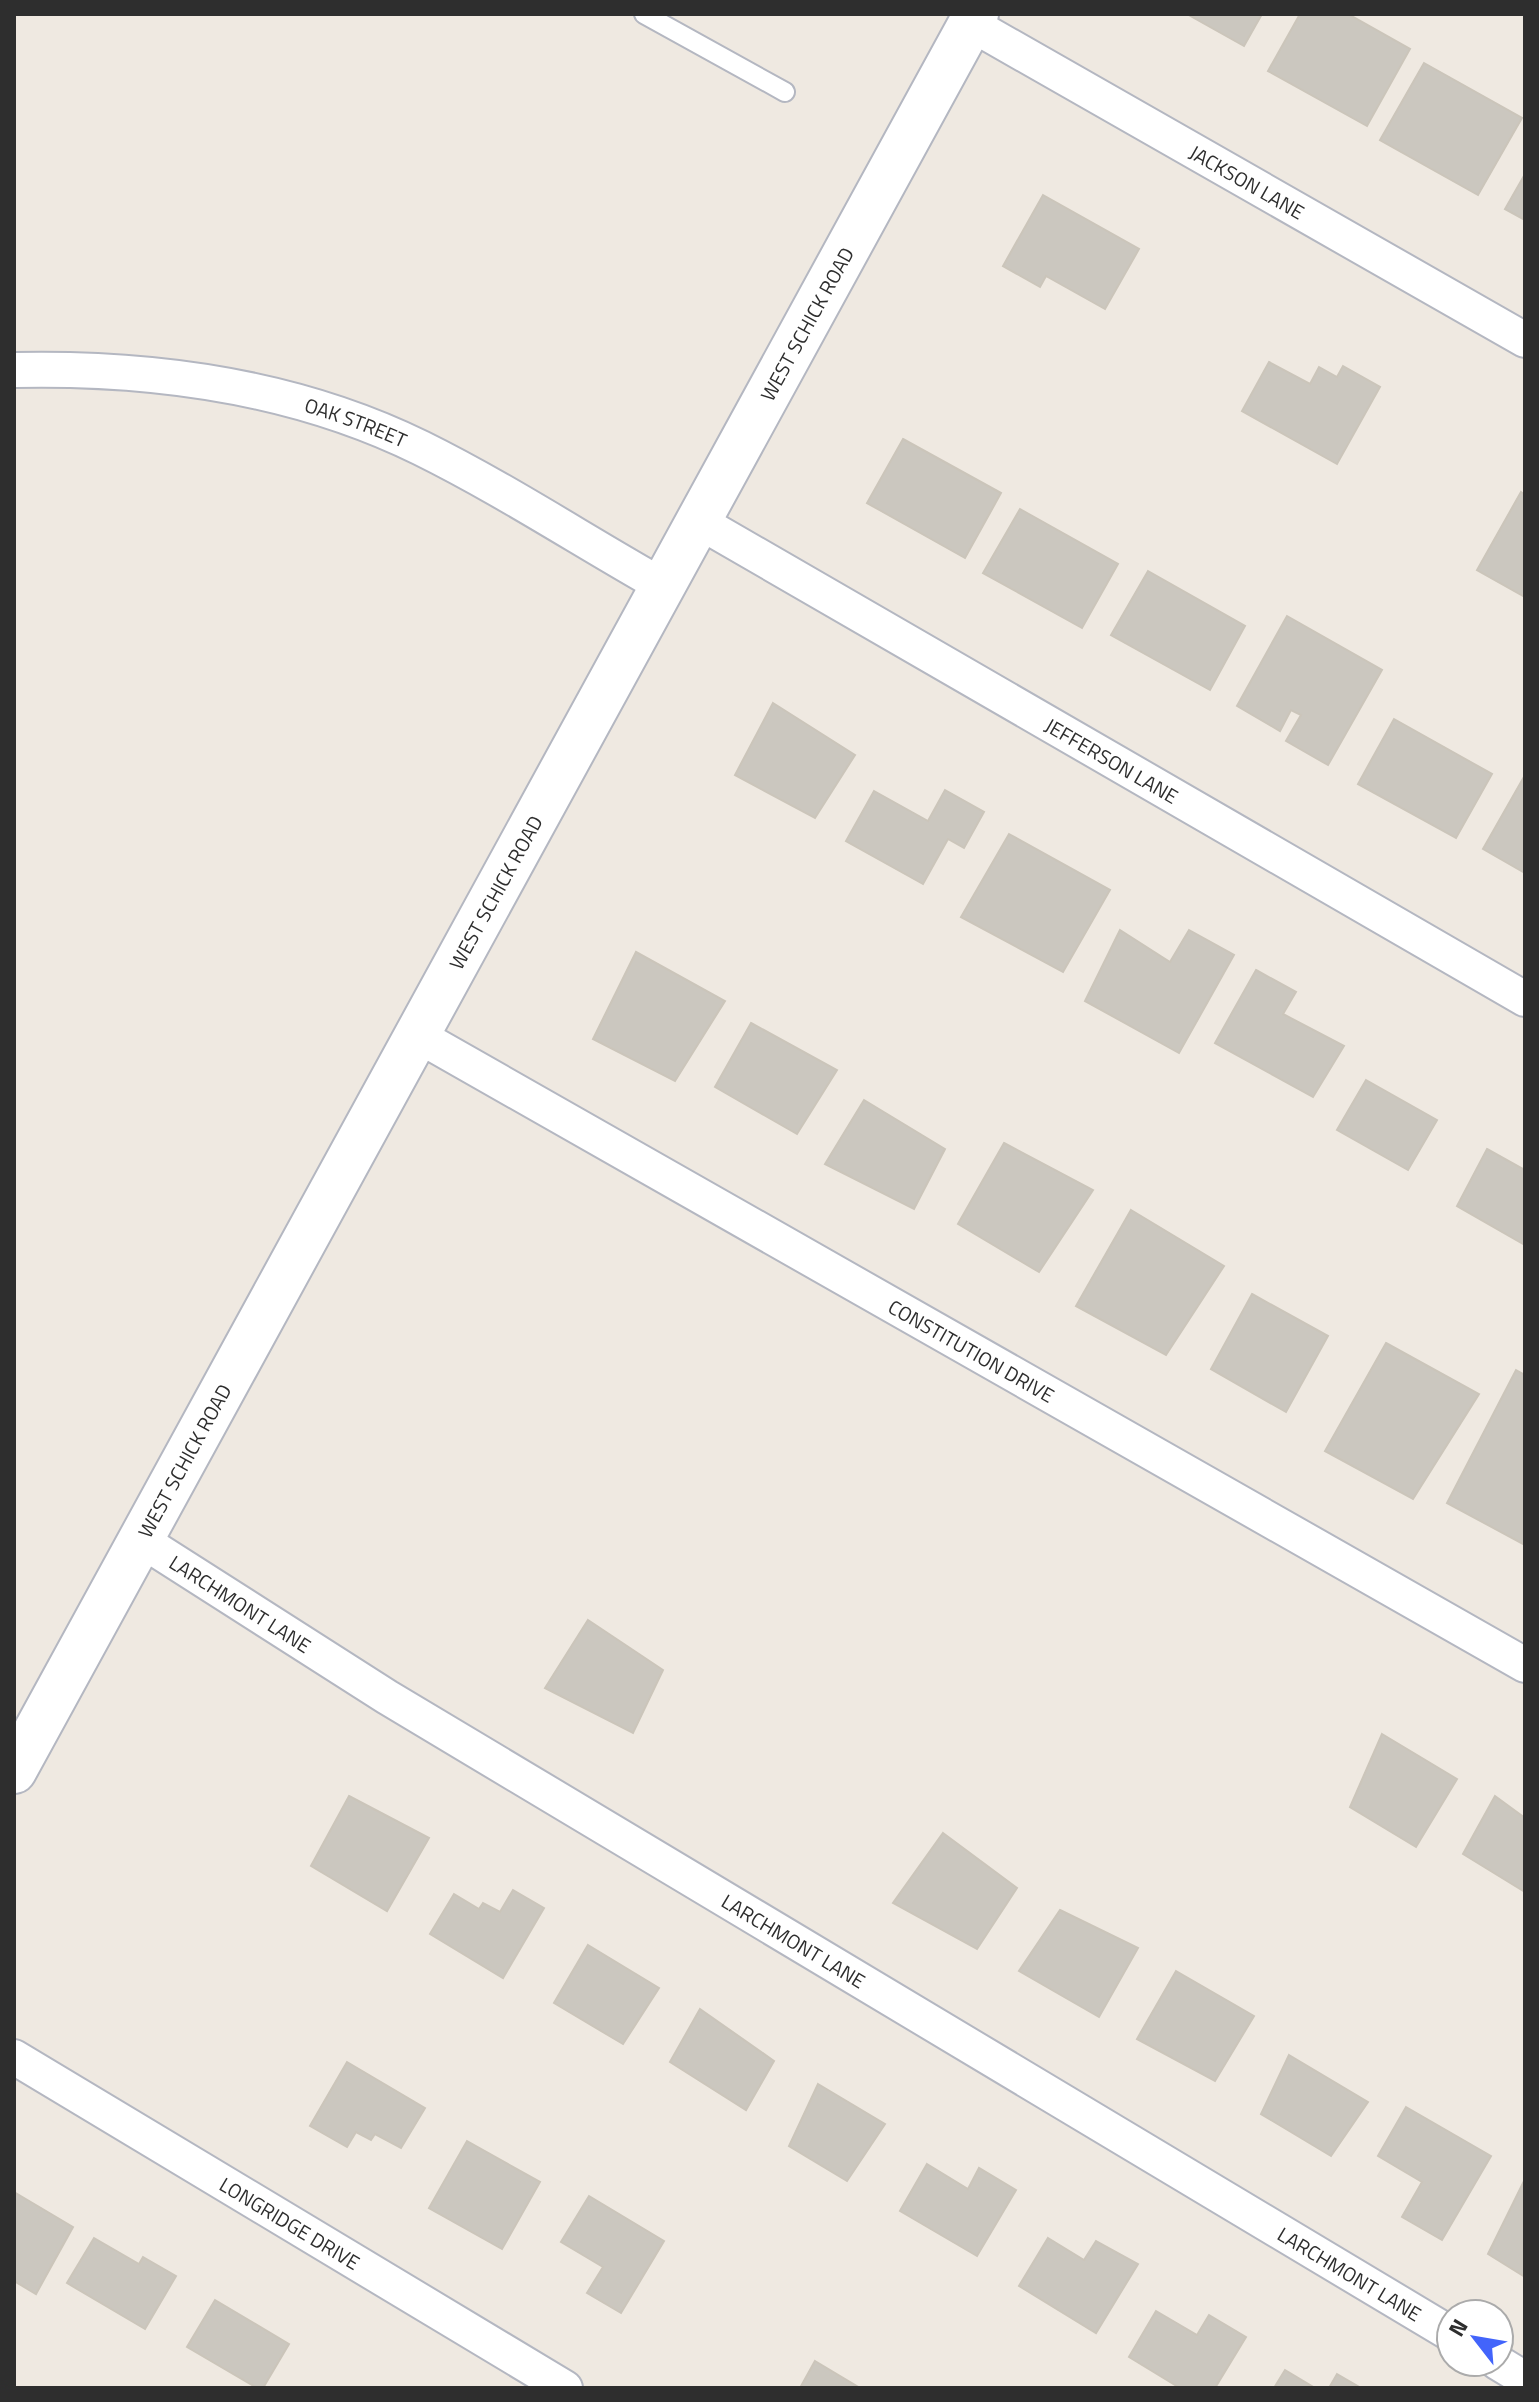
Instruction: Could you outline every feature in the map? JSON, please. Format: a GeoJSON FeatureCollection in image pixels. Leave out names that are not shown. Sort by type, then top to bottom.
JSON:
{"type":"FeatureCollection","features":[{"type":"Feature","properties":{"kind":"street","name":"JACKSON LANE"},"geometry":{"type":"LineString","coordinates":[[974,19],[1525,340]]}},
{"type":"Feature","properties":{"kind":"street","name":"WEST SCHICK ROAD"},"geometry":{"type":"LineString","coordinates":[[14,1771],[974,19]]}},
{"type":"Feature","properties":{"kind":"street","name":"OAK STREET"},"geometry":{"type":"LineString","coordinates":[[14,370],[133,371],[239,386],[350,418],[421,448],[663,586]]}},
{"type":"Feature","properties":{"kind":"street","name":"JEFFERSON LANE"},"geometry":{"type":"LineString","coordinates":[[698,521],[1525,999]]}},
{"type":"Feature","properties":{"kind":"street","name":"CONSTITUTION DRIVE"},"geometry":{"type":"LineString","coordinates":[[417,1035],[1525,1665]]}},
{"type":"Feature","properties":{"kind":"street","name":"LARCHMONT LANE"},"geometry":{"type":"LineString","coordinates":[[141,1540],[387,1697],[1435,2324]]}},
{"type":"Feature","properties":{"kind":"street","name":"LONGRIDGE DRIVE"},"geometry":{"type":"LineString","coordinates":[[14,2057],[565,2388]]}},
{"type":"Feature","properties":{"kind":"lane"},"geometry":{"type":"LineString","coordinates":[[644,14],[785,92]]}},
{"type":"Feature","properties":{"kind":"building"},"geometry":{"type":"Polygon","coordinates":[[[1187,14],[1262,14],[1244,46],[1187,14]]]}},
{"type":"Feature","properties":{"kind":"building"},"geometry":{"type":"Polygon","coordinates":[[[1300,14],[1348,14],[1410,49],[1367,126],[1268,71],[1300,14]]]}},
{"type":"Feature","properties":{"kind":"building"},"geometry":{"type":"Polygon","coordinates":[[[1424,63],[1522,118],[1478,195],[1380,140],[1424,63]]]}},
{"type":"Feature","properties":{"kind":"building"},"geometry":{"type":"Polygon","coordinates":[[[1525,174],[1525,220],[1505,209],[1525,174]]]}},
{"type":"Feature","properties":{"kind":"building"},"geometry":{"type":"Polygon","coordinates":[[[1043,195],[1139,249],[1105,309],[1046,276],[1040,287],[1003,266],[1043,195]]]}},
{"type":"Feature","properties":{"kind":"building"},"geometry":{"type":"Polygon","coordinates":[[[1269,362],[1310,384],[1319,367],[1337,377],[1343,366],[1380,387],[1337,464],[1242,411],[1269,362]]]}},
{"type":"Feature","properties":{"kind":"building"},"geometry":{"type":"Polygon","coordinates":[[[903,439],[1001,493],[965,558],[867,503],[903,439]]]}},
{"type":"Feature","properties":{"kind":"building"},"geometry":{"type":"Polygon","coordinates":[[[1521,492],[1525,495],[1525,597],[1477,570],[1521,492]]]}},
{"type":"Feature","properties":{"kind":"building"},"geometry":{"type":"Polygon","coordinates":[[[1020,509],[1118,564],[1082,628],[983,573],[1020,509]]]}},
{"type":"Feature","properties":{"kind":"building"},"geometry":{"type":"Polygon","coordinates":[[[1148,571],[1245,626],[1210,690],[1111,635],[1148,571]]]}},
{"type":"Feature","properties":{"kind":"building"},"geometry":{"type":"Polygon","coordinates":[[[1287,616],[1382,670],[1328,765],[1286,741],[1301,715],[1291,710],[1280,731],[1237,706],[1287,616]]]}},
{"type":"Feature","properties":{"kind":"building"},"geometry":{"type":"Polygon","coordinates":[[[773,703],[855,755],[815,818],[735,775],[773,703]]]}},
{"type":"Feature","properties":{"kind":"building"},"geometry":{"type":"Polygon","coordinates":[[[1394,719],[1492,774],[1456,838],[1358,784],[1394,719]]]}},
{"type":"Feature","properties":{"kind":"building"},"geometry":{"type":"Polygon","coordinates":[[[1525,775],[1525,873],[1483,849],[1525,775]]]}},
{"type":"Feature","properties":{"kind":"building"},"geometry":{"type":"Polygon","coordinates":[[[945,790],[984,812],[964,848],[948,839],[923,884],[846,841],[874,791],[928,821],[945,790]]]}},
{"type":"Feature","properties":{"kind":"building"},"geometry":{"type":"Polygon","coordinates":[[[1009,834],[1110,890],[1063,972],[961,917],[1009,834]]]}},
{"type":"Feature","properties":{"kind":"building"},"geometry":{"type":"Polygon","coordinates":[[[1120,930],[1170,962],[1189,930],[1234,955],[1179,1053],[1085,1001],[1120,930]]]}},
{"type":"Feature","properties":{"kind":"building"},"geometry":{"type":"Polygon","coordinates":[[[636,952],[725,1001],[675,1081],[593,1039],[636,952]]]}},
{"type":"Feature","properties":{"kind":"building"},"geometry":{"type":"Polygon","coordinates":[[[1256,970],[1296,992],[1283,1014],[1344,1046],[1313,1097],[1215,1043],[1256,970]]]}},
{"type":"Feature","properties":{"kind":"building"},"geometry":{"type":"Polygon","coordinates":[[[751,1023],[837,1070],[797,1134],[715,1087],[751,1023]]]}},
{"type":"Feature","properties":{"kind":"building"},"geometry":{"type":"Polygon","coordinates":[[[1366,1080],[1437,1120],[1408,1170],[1337,1130],[1366,1080]]]}},
{"type":"Feature","properties":{"kind":"building"},"geometry":{"type":"Polygon","coordinates":[[[864,1100],[945,1149],[914,1209],[825,1164],[864,1100]]]}},
{"type":"Feature","properties":{"kind":"building"},"geometry":{"type":"Polygon","coordinates":[[[1004,1143],[1093,1190],[1039,1272],[958,1224],[1004,1143]]]}},
{"type":"Feature","properties":{"kind":"building"},"geometry":{"type":"Polygon","coordinates":[[[1487,1149],[1525,1170],[1525,1245],[1457,1206],[1487,1149]]]}},
{"type":"Feature","properties":{"kind":"building"},"geometry":{"type":"Polygon","coordinates":[[[1131,1210],[1224,1266],[1166,1355],[1076,1306],[1131,1210]]]}},
{"type":"Feature","properties":{"kind":"building"},"geometry":{"type":"Polygon","coordinates":[[[1252,1294],[1328,1336],[1286,1412],[1211,1369],[1252,1294]]]}},
{"type":"Feature","properties":{"kind":"building"},"geometry":{"type":"Polygon","coordinates":[[[1386,1343],[1479,1394],[1413,1499],[1325,1451],[1386,1343]]]}},
{"type":"Feature","properties":{"kind":"building"},"geometry":{"type":"Polygon","coordinates":[[[1516,1370],[1525,1375],[1525,1545],[1447,1503],[1516,1370]]]}},
{"type":"Feature","properties":{"kind":"building"},"geometry":{"type":"Polygon","coordinates":[[[588,1620],[663,1670],[633,1733],[545,1688],[588,1620]]]}},
{"type":"Feature","properties":{"kind":"building"},"geometry":{"type":"Polygon","coordinates":[[[1382,1734],[1457,1779],[1416,1847],[1350,1807],[1382,1734]]]}},
{"type":"Feature","properties":{"kind":"building"},"geometry":{"type":"Polygon","coordinates":[[[349,1796],[429,1838],[387,1911],[311,1866],[349,1796]]]}},
{"type":"Feature","properties":{"kind":"building"},"geometry":{"type":"Polygon","coordinates":[[[1495,1796],[1525,1818],[1525,1892],[1463,1854],[1495,1796]]]}},
{"type":"Feature","properties":{"kind":"building"},"geometry":{"type":"Polygon","coordinates":[[[943,1833],[1017,1888],[977,1949],[893,1903],[943,1833]]]}},
{"type":"Feature","properties":{"kind":"building"},"geometry":{"type":"Polygon","coordinates":[[[513,1890],[544,1908],[503,1978],[430,1934],[454,1894],[479,1909],[483,1903],[500,1912],[513,1890]]]}},
{"type":"Feature","properties":{"kind":"building"},"geometry":{"type":"Polygon","coordinates":[[[1060,1910],[1138,1948],[1099,2017],[1019,1971],[1060,1910]]]}},
{"type":"Feature","properties":{"kind":"building"},"geometry":{"type":"Polygon","coordinates":[[[588,1945],[659,1988],[623,2044],[554,2003],[588,1945]]]}},
{"type":"Feature","properties":{"kind":"building"},"geometry":{"type":"Polygon","coordinates":[[[1176,1971],[1254,2016],[1215,2081],[1137,2039],[1176,1971]]]}},
{"type":"Feature","properties":{"kind":"building"},"geometry":{"type":"Polygon","coordinates":[[[700,2009],[774,2061],[746,2110],[670,2062],[700,2009]]]}},
{"type":"Feature","properties":{"kind":"building"},"geometry":{"type":"Polygon","coordinates":[[[1289,2055],[1368,2102],[1331,2156],[1261,2114],[1289,2055]]]}},
{"type":"Feature","properties":{"kind":"building"},"geometry":{"type":"Polygon","coordinates":[[[347,2062],[425,2108],[401,2148],[375,2134],[371,2140],[356,2132],[347,2147],[310,2126],[347,2062]]]}},
{"type":"Feature","properties":{"kind":"building"},"geometry":{"type":"Polygon","coordinates":[[[818,2084],[885,2124],[847,2181],[789,2146],[818,2084]]]}},
{"type":"Feature","properties":{"kind":"building"},"geometry":{"type":"Polygon","coordinates":[[[1406,2107],[1491,2156],[1442,2240],[1402,2217],[1422,2182],[1378,2156],[1406,2107]]]}},
{"type":"Feature","properties":{"kind":"building"},"geometry":{"type":"Polygon","coordinates":[[[467,2141],[540,2182],[502,2249],[429,2208],[467,2141]]]}},
{"type":"Feature","properties":{"kind":"building"},"geometry":{"type":"Polygon","coordinates":[[[927,2164],[968,2189],[979,2168],[1016,2190],[977,2256],[900,2211],[927,2164]]]}},
{"type":"Feature","properties":{"kind":"building"},"geometry":{"type":"Polygon","coordinates":[[[1525,2179],[1525,2277],[1488,2254],[1525,2179]]]}},
{"type":"Feature","properties":{"kind":"building"},"geometry":{"type":"Polygon","coordinates":[[[14,2192],[73,2227],[36,2294],[14,2281],[14,2192]]]}},
{"type":"Feature","properties":{"kind":"building"},"geometry":{"type":"Polygon","coordinates":[[[589,2196],[664,2241],[621,2313],[587,2293],[603,2267],[561,2242],[589,2196]]]}},
{"type":"Feature","properties":{"kind":"building"},"geometry":{"type":"Polygon","coordinates":[[[94,2238],[139,2264],[143,2257],[176,2276],[145,2329],[67,2283],[94,2238]]]}},
{"type":"Feature","properties":{"kind":"building"},"geometry":{"type":"Polygon","coordinates":[[[1048,2238],[1084,2260],[1096,2241],[1138,2264],[1096,2333],[1019,2286],[1048,2238]]]}},
{"type":"Feature","properties":{"kind":"building"},"geometry":{"type":"Polygon","coordinates":[[[215,2300],[289,2344],[263,2388],[257,2388],[187,2347],[215,2300]]]}},
{"type":"Feature","properties":{"kind":"building"},"geometry":{"type":"Polygon","coordinates":[[[1156,2311],[1197,2335],[1209,2315],[1246,2337],[1215,2388],[1180,2388],[1129,2357],[1156,2311]]]}},
{"type":"Feature","properties":{"kind":"building"},"geometry":{"type":"Polygon","coordinates":[[[815,2361],[860,2388],[800,2388],[815,2361]]]}},
{"type":"Feature","properties":{"kind":"building"},"geometry":{"type":"Polygon","coordinates":[[[1285,2370],[1315,2388],[1274,2388],[1285,2370]]]}},
{"type":"Feature","properties":{"kind":"building"},"geometry":{"type":"Polygon","coordinates":[[[1337,2374],[1361,2388],[1329,2388],[1337,2374]]]}}]}
